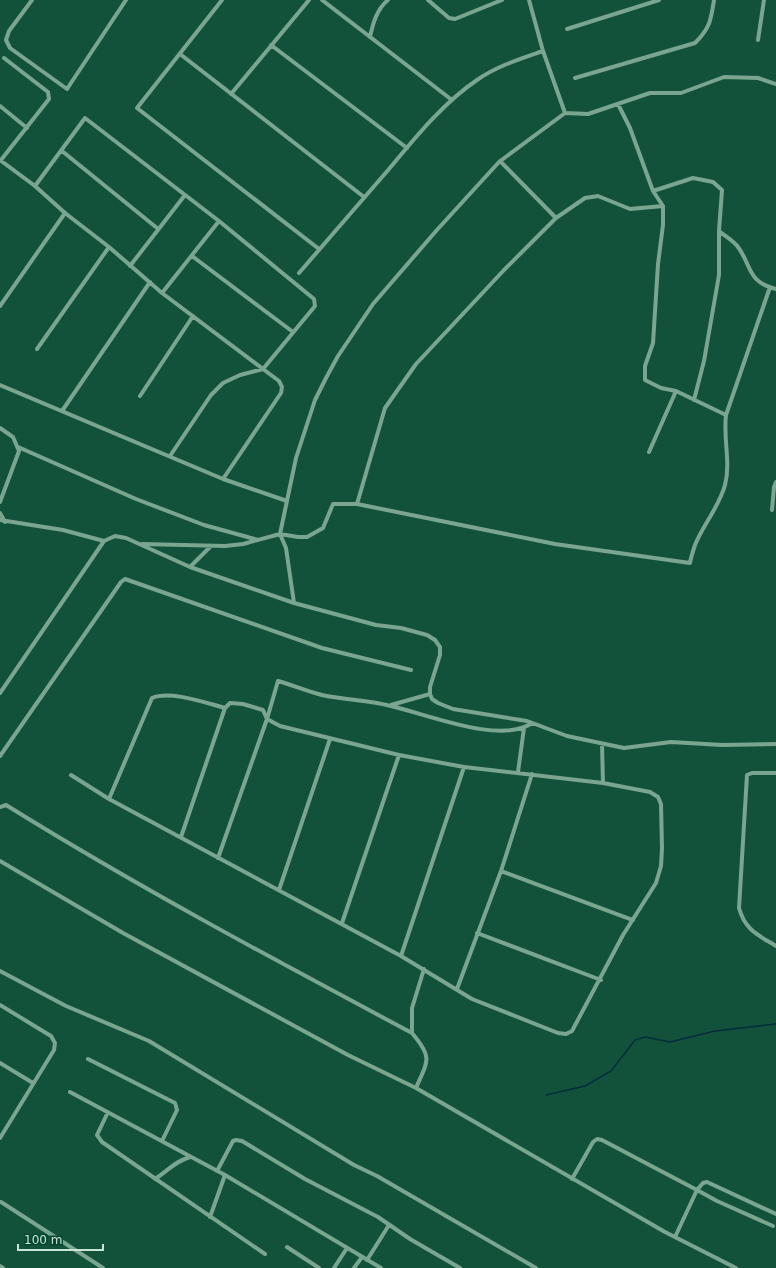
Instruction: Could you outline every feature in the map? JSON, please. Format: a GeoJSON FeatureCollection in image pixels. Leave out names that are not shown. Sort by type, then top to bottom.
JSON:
{"type":"FeatureCollection","features":[{"type":"Feature","properties":{"kind":"street"},"geometry":{"type":"LineString","coordinates":[[32,0],[9,31],[6,40],[10,48],[67,89],[126,0]]}},
{"type":"Feature","properties":{"kind":"street"},"geometry":{"type":"LineString","coordinates":[[222,0],[137,108],[319,249]]}},
{"type":"Feature","properties":{"kind":"street"},"geometry":{"type":"LineString","coordinates":[[231,94],[309,0]]}},
{"type":"Feature","properties":{"kind":"street"},"geometry":{"type":"LineString","coordinates":[[322,0],[452,100]]}},
{"type":"Feature","properties":{"kind":"street"},"geometry":{"type":"LineString","coordinates":[[370,37],[373,23],[379,10],[388,0]]}},
{"type":"Feature","properties":{"kind":"street"},"geometry":{"type":"LineString","coordinates":[[428,0],[449,18],[455,19],[502,0]]}},
{"type":"Feature","properties":{"kind":"street"},"geometry":{"type":"LineString","coordinates":[[529,0],[543,51],[565,113]]}},
{"type":"Feature","properties":{"kind":"street"},"geometry":{"type":"LineString","coordinates":[[566,29],[659,0]]}},
{"type":"Feature","properties":{"kind":"street"},"geometry":{"type":"LineString","coordinates":[[575,78],[695,43],[708,29],[711,22],[714,0]]}},
{"type":"Feature","properties":{"kind":"street"},"geometry":{"type":"LineString","coordinates":[[758,40],[764,0]]}},
{"type":"Feature","properties":{"kind":"street"},"geometry":{"type":"LineString","coordinates":[[271,45],[407,148]]}},
{"type":"Feature","properties":{"kind":"street"},"geometry":{"type":"LineString","coordinates":[[299,272],[407,148],[452,100],[476,80],[492,71],[504,65],[543,51]]}},
{"type":"Feature","properties":{"kind":"street"},"geometry":{"type":"LineString","coordinates":[[180,54],[364,197]]}},
{"type":"Feature","properties":{"kind":"street"},"geometry":{"type":"LineString","coordinates":[[4,58],[50,95],[49,99],[27,128],[0,160],[35,186],[65,213],[109,247],[162,293],[280,381],[282,387],[281,393],[223,479]]}},
{"type":"Feature","properties":{"kind":"street"},"geometry":{"type":"LineString","coordinates":[[294,603],[286,548],[280,534],[296,458],[316,400],[338,356],[373,304],[436,231],[500,161],[565,113],[588,114],[650,93],[681,93],[724,77],[758,78],[776,84]]}},
{"type":"Feature","properties":{"kind":"street"},"geometry":{"type":"LineString","coordinates":[[618,104],[630,128],[653,191],[663,206],[653,342],[645,366],[645,380],[661,388],[676,391],[726,415]]}},
{"type":"Feature","properties":{"kind":"street"},"geometry":{"type":"LineString","coordinates":[[0,106],[27,128]]}},
{"type":"Feature","properties":{"kind":"street"},"geometry":{"type":"LineString","coordinates":[[35,186],[62,152],[85,118],[219,221],[314,298],[315,306],[263,369],[249,371],[223,383],[211,395],[170,456]]}},
{"type":"Feature","properties":{"kind":"street"},"geometry":{"type":"LineString","coordinates":[[62,152],[157,228]]}},
{"type":"Feature","properties":{"kind":"street"},"geometry":{"type":"LineString","coordinates":[[500,161],[556,218]]}},
{"type":"Feature","properties":{"kind":"street"},"geometry":{"type":"LineString","coordinates":[[653,191],[693,178],[713,182],[722,190],[719,231],[720,275],[704,361],[694,400]]}},
{"type":"Feature","properties":{"kind":"street"},"geometry":{"type":"LineString","coordinates":[[130,266],[157,228],[185,195]]}},
{"type":"Feature","properties":{"kind":"street"},"geometry":{"type":"LineString","coordinates":[[357,504],[385,408],[416,364],[504,270],[556,218],[585,198],[598,196],[630,209],[663,206]]}},
{"type":"Feature","properties":{"kind":"street"},"geometry":{"type":"LineString","coordinates":[[0,306],[65,213]]}},
{"type":"Feature","properties":{"kind":"street"},"geometry":{"type":"LineString","coordinates":[[162,293],[219,221]]}},
{"type":"Feature","properties":{"kind":"street"},"geometry":{"type":"LineString","coordinates":[[719,231],[738,247],[752,276],[776,289]]}},
{"type":"Feature","properties":{"kind":"street"},"geometry":{"type":"LineString","coordinates":[[37,349],[109,247]]}},
{"type":"Feature","properties":{"kind":"street"},"geometry":{"type":"LineString","coordinates":[[192,256],[293,332]]}},
{"type":"Feature","properties":{"kind":"street"},"geometry":{"type":"LineString","coordinates":[[62,411],[150,282]]}},
{"type":"Feature","properties":{"kind":"street"},"geometry":{"type":"LineString","coordinates":[[140,543],[211,546],[243,544],[280,534],[298,537],[307,536],[323,528],[333,504],[357,504],[556,544],[690,563],[695,545],[725,486],[728,463],[724,426],[726,415],[770,287]]}},
{"type":"Feature","properties":{"kind":"street"},"geometry":{"type":"LineString","coordinates":[[140,396],[193,316]]}},
{"type":"Feature","properties":{"kind":"street"},"geometry":{"type":"LineString","coordinates":[[0,385],[223,479],[287,501]]}},
{"type":"Feature","properties":{"kind":"street"},"geometry":{"type":"LineString","coordinates":[[649,452],[676,391]]}},
{"type":"Feature","properties":{"kind":"street"},"geometry":{"type":"LineString","coordinates":[[0,428],[13,438],[18,446],[136,499],[204,525],[259,540]]}},
{"type":"Feature","properties":{"kind":"street"},"geometry":{"type":"LineString","coordinates":[[0,502],[17,457],[18,446]]}},
{"type":"Feature","properties":{"kind":"street"},"geometry":{"type":"LineString","coordinates":[[772,510],[776,482]]}},
{"type":"Feature","properties":{"kind":"street"},"geometry":{"type":"LineString","coordinates":[[0,513],[5,522]]}},
{"type":"Feature","properties":{"kind":"street"},"geometry":{"type":"LineString","coordinates":[[0,520],[62,530],[104,541]]}},
{"type":"Feature","properties":{"kind":"street"},"geometry":{"type":"LineString","coordinates":[[0,693],[104,541],[115,536],[140,543],[190,566],[294,603],[376,626],[401,628],[427,635],[435,640],[440,647],[440,655],[430,687],[430,694],[432,699],[452,709],[532,723],[562,735],[624,748],[671,742],[722,745],[776,744]]}},
{"type":"Feature","properties":{"kind":"street"},"geometry":{"type":"LineString","coordinates":[[190,566],[211,546]]}},
{"type":"Feature","properties":{"kind":"street"},"geometry":{"type":"LineString","coordinates":[[0,756],[121,582],[125,579],[322,648],[411,670]]}},
{"type":"Feature","properties":{"kind":"street"},"geometry":{"type":"LineString","coordinates":[[218,858],[278,681],[322,695],[391,706],[439,721],[510,731],[524,728],[532,723]]}},
{"type":"Feature","properties":{"kind":"street"},"geometry":{"type":"LineString","coordinates":[[391,706],[430,694]]}},
{"type":"Feature","properties":{"kind":"street"},"geometry":{"type":"LineString","coordinates":[[109,800],[152,698],[158,695],[169,695],[225,708]]}},
{"type":"Feature","properties":{"kind":"street"},"geometry":{"type":"LineString","coordinates":[[70,775],[109,800],[342,923],[424,969],[472,999],[558,1033],[566,1034],[572,1031],[601,980],[623,936],[656,883],[661,866],[661,804],[658,797],[650,792],[603,783],[518,772],[464,767],[399,755],[330,739],[280,726],[266,719],[263,710],[243,704],[230,703],[225,708],[181,838]]}},
{"type":"Feature","properties":{"kind":"street"},"geometry":{"type":"LineString","coordinates":[[518,772],[524,728]]}},
{"type":"Feature","properties":{"kind":"street"},"geometry":{"type":"LineString","coordinates":[[279,890],[330,739]]}},
{"type":"Feature","properties":{"kind":"street"},"geometry":{"type":"LineString","coordinates":[[602,744],[603,783]]}},
{"type":"Feature","properties":{"kind":"street"},"geometry":{"type":"LineString","coordinates":[[342,923],[399,755]]}},
{"type":"Feature","properties":{"kind":"street"},"geometry":{"type":"LineString","coordinates":[[401,956],[464,767]]}},
{"type":"Feature","properties":{"kind":"street"},"geometry":{"type":"LineString","coordinates":[[776,773],[752,773],[746,776],[739,908],[742,920],[750,930],[776,946]]}},
{"type":"Feature","properties":{"kind":"street"},"geometry":{"type":"LineString","coordinates":[[457,989],[501,871],[532,774]]}},
{"type":"Feature","properties":{"kind":"street"},"geometry":{"type":"LineString","coordinates":[[0,807],[6,805],[69,844],[199,918],[412,1032],[426,1051],[427,1061],[416,1088]]}},
{"type":"Feature","properties":{"kind":"street"},"geometry":{"type":"LineString","coordinates":[[0,861],[137,940],[348,1055],[416,1088],[675,1237],[736,1268]]}},
{"type":"Feature","properties":{"kind":"street"},"geometry":{"type":"LineString","coordinates":[[501,871],[633,920]]}},
{"type":"Feature","properties":{"kind":"street"},"geometry":{"type":"LineString","coordinates":[[477,933],[601,980]]}},
{"type":"Feature","properties":{"kind":"street"},"geometry":{"type":"LineString","coordinates":[[412,1032],[412,1008],[424,969]]}},
{"type":"Feature","properties":{"kind":"street"},"geometry":{"type":"LineString","coordinates":[[0,971],[66,1006],[149,1041],[354,1165],[377,1176],[536,1268]]}},
{"type":"Feature","properties":{"kind":"street"},"geometry":{"type":"LineString","coordinates":[[0,1005],[51,1036],[55,1043],[54,1050],[0,1138]]}},
{"type":"Feature","properties":{"kind":"street"},"geometry":{"type":"LineString","coordinates":[[88,1059],[174,1103],[177,1110],[162,1141]]}},
{"type":"Feature","properties":{"kind":"street"},"geometry":{"type":"LineString","coordinates":[[0,1063],[33,1083]]}},
{"type":"Feature","properties":{"kind":"street"},"geometry":{"type":"LineString","coordinates":[[70,1092],[225,1175],[381,1268]]}},
{"type":"Feature","properties":{"kind":"street"},"geometry":{"type":"LineString","coordinates":[[108,1112],[98,1130],[99,1139],[265,1254]]}},
{"type":"Feature","properties":{"kind":"street"},"geometry":{"type":"LineString","coordinates":[[572,1179],[593,1142],[597,1139],[602,1140],[717,1201],[772,1226]]}},
{"type":"Feature","properties":{"kind":"street"},"geometry":{"type":"LineString","coordinates":[[217,1171],[233,1141],[242,1141],[305,1179],[378,1217],[460,1268]]}},
{"type":"Feature","properties":{"kind":"street"},"geometry":{"type":"LineString","coordinates":[[155,1179],[167,1172],[174,1163],[190,1157]]}},
{"type":"Feature","properties":{"kind":"street"},"geometry":{"type":"LineString","coordinates":[[210,1217],[225,1175]]}},
{"type":"Feature","properties":{"kind":"street"},"geometry":{"type":"LineString","coordinates":[[675,1237],[697,1190],[703,1183],[707,1182],[776,1214]]}},
{"type":"Feature","properties":{"kind":"street"},"geometry":{"type":"LineString","coordinates":[[1,1202],[103,1268]]}},
{"type":"Feature","properties":{"kind":"street"},"geometry":{"type":"LineString","coordinates":[[367,1260],[389,1225]]}},
{"type":"Feature","properties":{"kind":"street"},"geometry":{"type":"LineString","coordinates":[[287,1247],[319,1268]]}},
{"type":"Feature","properties":{"kind":"street"},"geometry":{"type":"LineString","coordinates":[[334,1268],[347,1248]]}},
{"type":"Feature","properties":{"kind":"street"},"geometry":{"type":"LineString","coordinates":[[354,1268],[362,1257]]}},
{"type":"Feature","properties":{"kind":"waterway"},"geometry":{"type":"LineString","coordinates":[[546,1095],[585,1086],[611,1071],[635,1040],[645,1037],[670,1042],[715,1031],[776,1024]]}}]}
